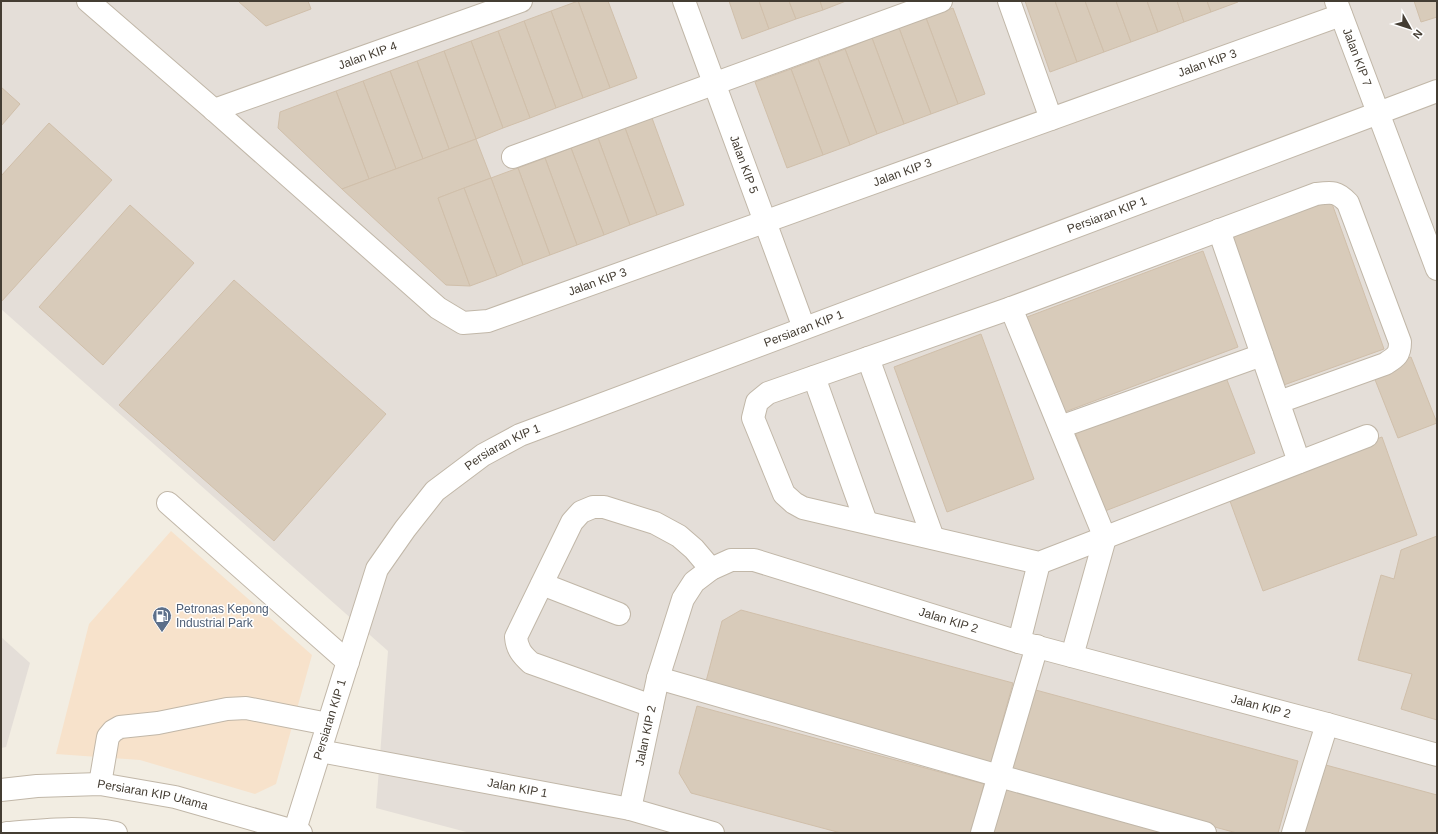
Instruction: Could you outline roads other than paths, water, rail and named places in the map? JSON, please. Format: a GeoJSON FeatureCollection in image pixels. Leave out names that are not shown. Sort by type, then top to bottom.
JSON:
{"type":"FeatureCollection","features":[{"type":"Feature","properties":{"kind":"street"},"geometry":{"type":"LineString","coordinates":[[88,1],[214,110]]}},
{"type":"Feature","properties":{"kind":"street","name":"Jalan KIP 4"},"geometry":{"type":"LineString","coordinates":[[214,110],[521,1]]}},
{"type":"Feature","properties":{"kind":"street","name":"Jalan KIP 5"},"geometry":{"type":"LineString","coordinates":[[684,1],[804,328]]}},
{"type":"Feature","properties":{"kind":"street"},"geometry":{"type":"LineString","coordinates":[[513,157],[941,1]]}},
{"type":"Feature","properties":{"kind":"street"},"geometry":{"type":"LineString","coordinates":[[1008,1],[1051,119]]}},
{"type":"Feature","properties":{"kind":"street","name":"Jalan KIP 3"},"geometry":{"type":"LineString","coordinates":[[214,110],[438,308],[463,323],[488,321],[1051,119],[1338,8]]}},
{"type":"Feature","properties":{"kind":"street","name":"Jalan KIP 7"},"geometry":{"type":"LineString","coordinates":[[1338,8],[1378,114]]}},
{"type":"Feature","properties":{"kind":"street","name":"Persiaran KIP 1"},"geometry":{"type":"LineString","coordinates":[[297,832],[328,724],[377,570],[405,529],[435,492],[483,455],[520,434],[1437,91]]}},
{"type":"Feature","properties":{"kind":"street"},"geometry":{"type":"LineString","coordinates":[[1378,114],[1437,269]]}},
{"type":"Feature","properties":{"kind":"street"},"geometry":{"type":"LineString","coordinates":[[1278,402],[1385,364],[1396,357],[1400,349],[1400,342],[1348,203],[1340,195],[1331,192],[1316,194],[1011,308],[768,393],[757,402],[753,418],[784,494],[794,503],[803,508],[1039,564],[1367,436]]}},
{"type":"Feature","properties":{"kind":"street"},"geometry":{"type":"LineString","coordinates":[[1219,230],[1299,462]]}},
{"type":"Feature","properties":{"kind":"street"},"geometry":{"type":"LineString","coordinates":[[1011,308],[1105,538],[1072,656]]}},
{"type":"Feature","properties":{"kind":"street"},"geometry":{"type":"LineString","coordinates":[[1060,427],[1262,355]]}},
{"type":"Feature","properties":{"kind":"street"},"geometry":{"type":"LineString","coordinates":[[868,358],[933,538]]}},
{"type":"Feature","properties":{"kind":"street"},"geometry":{"type":"LineString","coordinates":[[814,377],[866,522]]}},
{"type":"Feature","properties":{"kind":"street"},"geometry":{"type":"LineString","coordinates":[[168,503],[348,662]]}},
{"type":"Feature","properties":{"kind":"street"},"geometry":{"type":"LineString","coordinates":[[652,706],[531,663],[521,654],[517,645],[516,637],[572,522],[581,512],[593,507],[604,507],[655,523],[679,536],[694,549],[711,569]]}},
{"type":"Feature","properties":{"kind":"street","name":"Jalan KIP 2"},"geometry":{"type":"LineString","coordinates":[[630,809],[658,678],[683,599],[694,582],[711,569],[731,560],[754,560],[1028,644],[1437,755]]}},
{"type":"Feature","properties":{"kind":"street"},"geometry":{"type":"LineString","coordinates":[[982,833],[999,776],[1028,644],[1039,564]]}},
{"type":"Feature","properties":{"kind":"street"},"geometry":{"type":"LineString","coordinates":[[542,584],[619,614]]}},
{"type":"Feature","properties":{"kind":"street"},"geometry":{"type":"LineString","coordinates":[[658,678],[999,776],[1205,833]]}},
{"type":"Feature","properties":{"kind":"street"},"geometry":{"type":"LineString","coordinates":[[100,784],[108,737],[113,731],[120,727],[158,723],[227,709],[246,708],[328,724]]}},
{"type":"Feature","properties":{"kind":"street"},"geometry":{"type":"LineString","coordinates":[[1293,833],[1327,724]]}},
{"type":"Feature","properties":{"kind":"street","name":"Jalan KIP 1"},"geometry":{"type":"LineString","coordinates":[[320,751],[630,809],[713,833]]}},
{"type":"Feature","properties":{"kind":"street","name":"Persiaran KIP Utama"},"geometry":{"type":"LineString","coordinates":[[1,790],[37,786],[100,784],[175,797],[297,832]]}},
{"type":"Feature","properties":{"kind":"street"},"geometry":{"type":"LineString","coordinates":[[7,833],[36,830],[100,830],[116,833]]}},
{"type":"Feature","properties":{"kind":"place","name":"Petronas Kepong Industrial Park"},"geometry":{"type":"Point","coordinates":[162,633]}}]}
